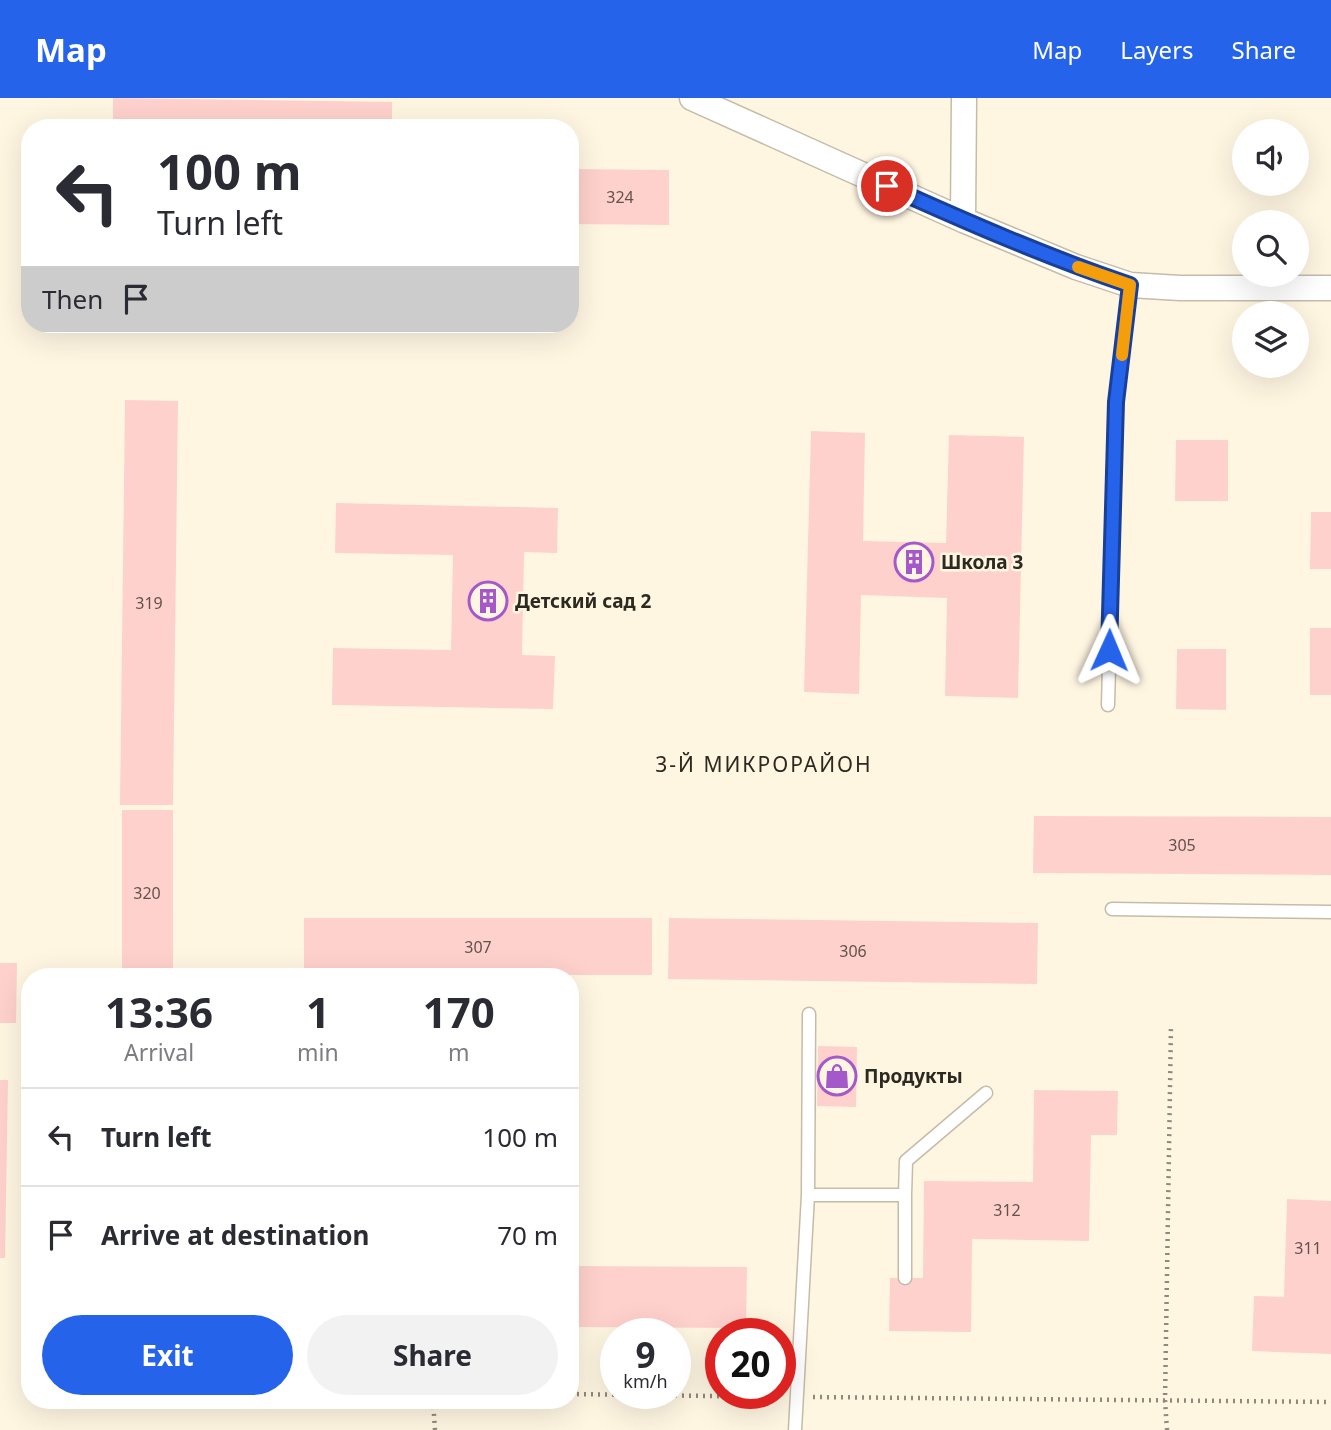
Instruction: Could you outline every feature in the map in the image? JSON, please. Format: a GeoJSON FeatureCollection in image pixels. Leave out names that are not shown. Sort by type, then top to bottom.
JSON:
{"type":"FeatureCollection","features":[{"type":"Feature","properties":{"kind":"street"},"geometry":{"type":"LineString","coordinates":[[692,98],[963,220],[1076,267],[1130,285],[1180,288],[1331,288]]}},
{"type":"Feature","properties":{"kind":"street"},"geometry":{"type":"LineString","coordinates":[[963,220],[964,98]]}},
{"type":"Feature","properties":{"kind":"lane"},"geometry":{"type":"LineString","coordinates":[[1108,705],[1116,402],[1130,285]]}},
{"type":"Feature","properties":{"kind":"lane"},"geometry":{"type":"LineString","coordinates":[[1112,909],[1331,912]]}},
{"type":"Feature","properties":{"kind":"lane"},"geometry":{"type":"LineString","coordinates":[[795,1430],[808,1195],[809,1014]]}},
{"type":"Feature","properties":{"kind":"lane"},"geometry":{"type":"LineString","coordinates":[[905,1278],[906,1161],[986,1093]]}},
{"type":"Feature","properties":{"kind":"lane"},"geometry":{"type":"LineString","coordinates":[[808,1195],[905,1195]]}},
{"type":"Feature","properties":{"kind":"path"},"geometry":{"type":"LineString","coordinates":[[1167,1430],[1165,1400],[1171,1026]]}},
{"type":"Feature","properties":{"kind":"path"},"geometry":{"type":"LineString","coordinates":[[579,1394],[1331,1402]]}},
{"type":"Feature","properties":{"kind":"path"},"geometry":{"type":"LineString","coordinates":[[434,1409],[435,1430]]}},
{"type":"Feature","properties":{"kind":"building"},"geometry":{"type":"Polygon","coordinates":[[[113,98],[392,102],[392,119],[113,119],[113,98]]]}},
{"type":"Feature","properties":{"kind":"building"},"geometry":{"type":"Polygon","coordinates":[[[579,169],[669,170],[669,225],[579,224],[579,169]]]}},
{"type":"Feature","properties":{"kind":"building"},"geometry":{"type":"Polygon","coordinates":[[[125,400],[178,401],[173,805],[120,805],[125,400]]]}},
{"type":"Feature","properties":{"kind":"building","name":"Школа 3"},"geometry":{"type":"Polygon","coordinates":[[[811,431],[865,433],[863,541],[946,543],[949,435],[1024,437],[1018,698],[945,696],[947,598],[861,595],[859,694],[804,692],[811,431]]]}},
{"type":"Feature","properties":{"kind":"building"},"geometry":{"type":"Polygon","coordinates":[[[1176,440],[1228,440],[1228,501],[1175,501],[1176,440]]]}},
{"type":"Feature","properties":{"kind":"building","name":"Детский сад 2"},"geometry":{"type":"Polygon","coordinates":[[[336,503],[558,508],[557,553],[524,552],[522,655],[555,656],[553,709],[332,705],[333,648],[451,650],[453,555],[335,553],[336,503]]]}},
{"type":"Feature","properties":{"kind":"building"},"geometry":{"type":"Polygon","coordinates":[[[1311,512],[1331,512],[1331,569],[1310,569],[1311,512]]]}},
{"type":"Feature","properties":{"kind":"building"},"geometry":{"type":"Polygon","coordinates":[[[1310,628],[1331,628],[1331,695],[1310,695],[1310,628]]]}},
{"type":"Feature","properties":{"kind":"building"},"geometry":{"type":"Polygon","coordinates":[[[1177,649],[1226,649],[1226,710],[1176,709],[1177,649]]]}},
{"type":"Feature","properties":{"kind":"building"},"geometry":{"type":"Polygon","coordinates":[[[122,810],[173,810],[173,968],[122,968],[122,810]]]}},
{"type":"Feature","properties":{"kind":"building"},"geometry":{"type":"Polygon","coordinates":[[[1034,816],[1331,817],[1331,875],[1033,873],[1034,816]]]}},
{"type":"Feature","properties":{"kind":"building"},"geometry":{"type":"Polygon","coordinates":[[[304,918],[652,918],[652,975],[579,975],[579,968],[304,968],[304,918]]]}},
{"type":"Feature","properties":{"kind":"building"},"geometry":{"type":"Polygon","coordinates":[[[669,918],[1038,923],[1037,984],[668,979],[669,918]]]}},
{"type":"Feature","properties":{"kind":"building"},"geometry":{"type":"Polygon","coordinates":[[[0,963],[17,963],[16,1023],[0,1023],[0,963]]]}},
{"type":"Feature","properties":{"kind":"building","name":"Продукты"},"geometry":{"type":"Polygon","coordinates":[[[818,1046],[857,1047],[856,1107],[817,1106],[818,1046]]]}},
{"type":"Feature","properties":{"kind":"building"},"geometry":{"type":"Polygon","coordinates":[[[0,1080],[8,1080],[5,1258],[0,1258],[0,1080]]]}},
{"type":"Feature","properties":{"kind":"building"},"geometry":{"type":"Polygon","coordinates":[[[1034,1090],[1118,1091],[1117,1135],[1091,1135],[1089,1241],[972,1239],[971,1332],[889,1331],[890,1278],[923,1278],[924,1181],[1033,1182],[1034,1090]]]}},
{"type":"Feature","properties":{"kind":"building"},"geometry":{"type":"Polygon","coordinates":[[[1287,1199],[1331,1201],[1331,1354],[1252,1351],[1254,1296],[1284,1297],[1287,1199]]]}},
{"type":"Feature","properties":{"kind":"building"},"geometry":{"type":"Polygon","coordinates":[[[579,1266],[747,1267],[746,1318],[705,1318],[705,1328],[691,1328],[691,1318],[600,1318],[600,1327],[579,1327],[579,1266]]]}},
{"type":"Feature","properties":{"kind":"slow traffic"},"geometry":{"type":"LineString","coordinates":[[1078,267],[1130,285],[1122,355]]}},
{"type":"Feature","properties":{"kind":"place","name":"Школа 3"},"geometry":{"type":"Point","coordinates":[914,562]}},
{"type":"Feature","properties":{"kind":"place","name":"Детский сад 2"},"geometry":{"type":"Point","coordinates":[488,601]}},
{"type":"Feature","properties":{"kind":"place","name":"Продукты"},"geometry":{"type":"Point","coordinates":[837,1076]}},
{"type":"Feature","properties":{"kind":"district","name":"3-Й МИКРОРАЙОН"},"geometry":{"type":"Point","coordinates":[764,765]}},
{"type":"Feature","properties":{"kind":"route"},"geometry":{"type":"LineString","coordinates":[[887,186],[1076,267],[1130,285],[1116,402],[1109,650]]}}]}
